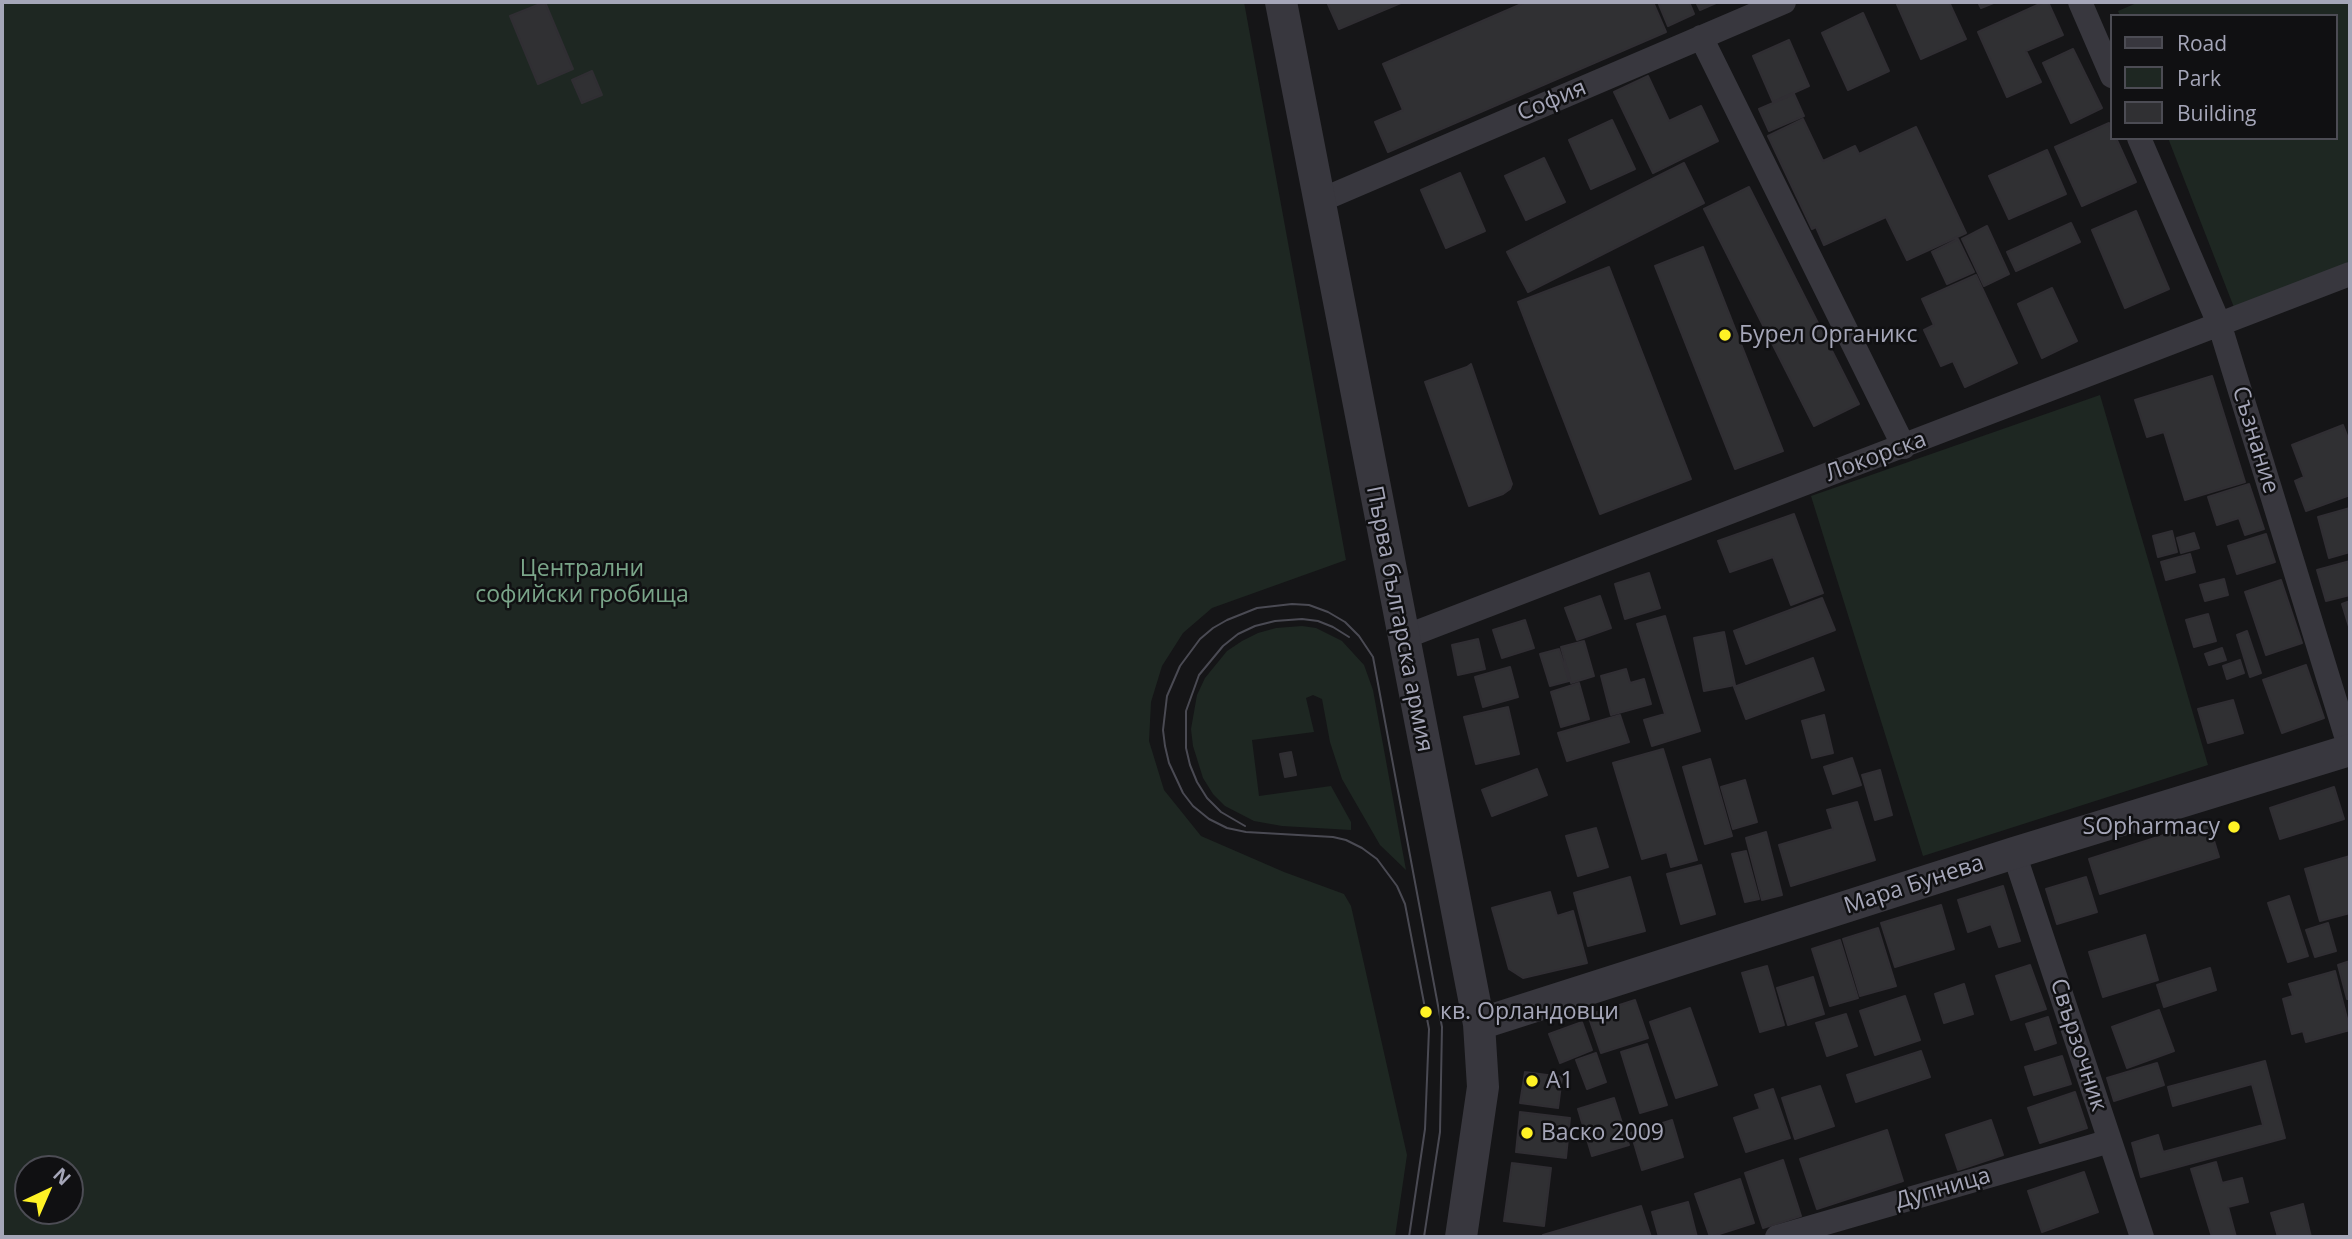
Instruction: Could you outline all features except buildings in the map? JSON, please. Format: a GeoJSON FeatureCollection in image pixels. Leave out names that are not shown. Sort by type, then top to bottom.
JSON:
{"type":"FeatureCollection","features":[{"type":"Feature","properties":{"kind":"street","name":"Първа българска армия"},"geometry":{"type":"LineString","coordinates":[[1280,2],[1479,1024],[1482,1087],[1461,1237]]}},
{"type":"Feature","properties":{"kind":"street","name":"София"},"geometry":{"type":"LineString","coordinates":[[1319,201],[1784,2]]}},
{"type":"Feature","properties":{"kind":"street"},"geometry":{"type":"LineString","coordinates":[[2080,2],[2110,71]]}},
{"type":"Feature","properties":{"kind":"street"},"geometry":{"type":"LineString","coordinates":[[1702,37],[1903,447]]}},
{"type":"Feature","properties":{"kind":"street","name":"Съзнание"},"geometry":{"type":"LineString","coordinates":[[2140,140],[2220,326],[2350,750]]}},
{"type":"Feature","properties":{"kind":"street","name":"Локорска"},"geometry":{"type":"LineString","coordinates":[[1402,638],[2350,274]]}},
{"type":"Feature","properties":{"kind":"street","name":"Мара Бунева"},"geometry":{"type":"LineString","coordinates":[[1479,1024],[2014,853],[2350,750]]}},
{"type":"Feature","properties":{"kind":"street","name":"Свързочник"},"geometry":{"type":"LineString","coordinates":[[2014,853],[2142,1237]]}},
{"type":"Feature","properties":{"kind":"street","name":"Дупница"},"geometry":{"type":"LineString","coordinates":[[1777,1237],[2110,1141]]}},
{"type":"Feature","properties":{"kind":"green space","name":"Централни софийски гробища"},"geometry":{"type":"Polygon","coordinates":[[[2,2],[1244,2],[1346,560],[1212,608],[1183,633],[1162,666],[1151,702],[1149,741],[1164,790],[1201,836],[1284,872],[1344,894],[1351,906],[1407,1155],[1395,1237],[2,1237],[2,2]]]}},
{"type":"Feature","properties":{"kind":"green space"},"geometry":{"type":"Polygon","coordinates":[[[2139,2],[2350,2],[2350,269],[2235,310],[2169,140],[2338,140],[2338,14],[2119,14],[2118,11],[2139,2]]]}},
{"type":"Feature","properties":{"kind":"green space"},"geometry":{"type":"Polygon","coordinates":[[[2100,395],[2208,765],[1923,856],[1811,496],[2100,395]]]}},
{"type":"Feature","properties":{"kind":"green space"},"geometry":{"type":"Polygon","coordinates":[[[1276,628],[1316,628],[1342,641],[1364,665],[1373,690],[1406,870],[1380,845],[1342,779],[1330,742],[1322,699],[1313,695],[1306,698],[1314,732],[1252,740],[1259,796],[1331,786],[1351,822],[1351,830],[1282,826],[1254,821],[1225,806],[1203,778],[1193,746],[1191,729],[1197,695],[1205,678],[1227,651],[1242,641],[1276,628]]]}},
{"type":"Feature","properties":{"kind":"tram line"},"geometry":{"type":"LineString","coordinates":[[1409,1237],[1425,1129],[1429,1029],[1405,904],[1397,886],[1377,859],[1346,840],[1246,832],[1227,828],[1209,819],[1193,806],[1183,793],[1169,763],[1163,730],[1167,696],[1180,666],[1200,639],[1213,628],[1257,608],[1292,604],[1309,605],[1328,612],[1345,622],[1359,636],[1373,657],[1442,1027],[1440,1132],[1424,1237]]}},
{"type":"Feature","properties":{"kind":"tram line"},"geometry":{"type":"LineString","coordinates":[[1245,826],[1221,812],[1207,798],[1190,765],[1186,748],[1186,711],[1199,675],[1223,646],[1238,634],[1255,626],[1302,619],[1318,621],[1349,637]]}},
{"type":"Feature","properties":{"kind":"place","name":"Бурел Органикс"},"geometry":{"type":"Point","coordinates":[1725,335]}},
{"type":"Feature","properties":{"kind":"place","name":"SOpharmacy"},"geometry":{"type":"Point","coordinates":[2234,827]}},
{"type":"Feature","properties":{"kind":"place","name":"кв. Орландовци"},"geometry":{"type":"Point","coordinates":[1426,1012]}},
{"type":"Feature","properties":{"kind":"place","name":"A1"},"geometry":{"type":"Point","coordinates":[1532,1081]}},
{"type":"Feature","properties":{"kind":"place","name":"Васко 2009"},"geometry":{"type":"Point","coordinates":[1527,1133]}}]}
